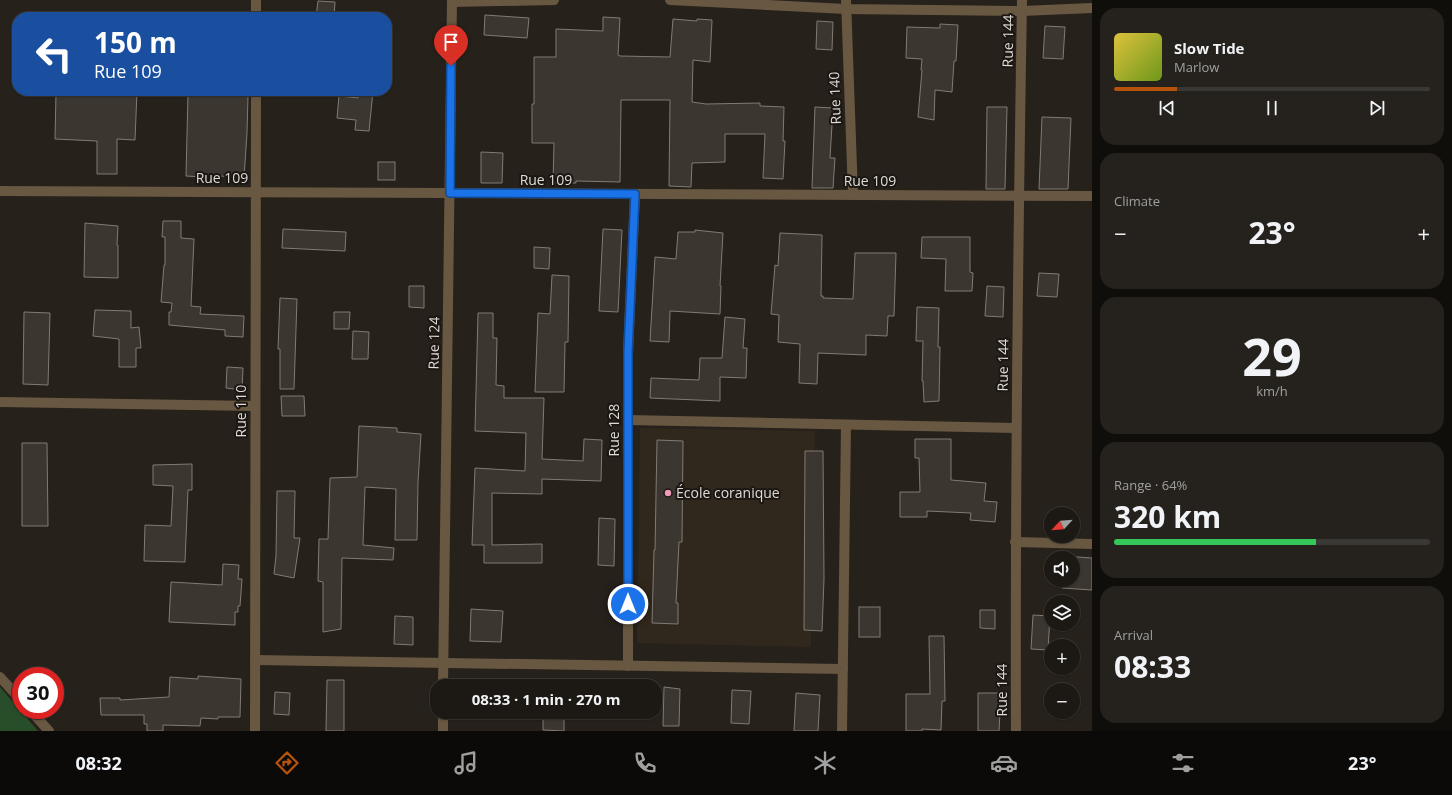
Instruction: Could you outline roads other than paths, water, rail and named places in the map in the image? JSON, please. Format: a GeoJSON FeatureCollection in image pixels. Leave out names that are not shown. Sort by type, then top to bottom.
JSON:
{"type":"FeatureCollection","features":[{"type":"Feature","properties":{"kind":"street"},"geometry":{"type":"LineString","coordinates":[[256,0],[256,12]]}},
{"type":"Feature","properties":{"kind":"street"},"geometry":{"type":"LineString","coordinates":[[452,1],[554,0]]}},
{"type":"Feature","properties":{"kind":"street"},"geometry":{"type":"LineString","coordinates":[[670,0],[1022,11],[1092,8]]}},
{"type":"Feature","properties":{"kind":"street","name":"Rue 144"},"geometry":{"type":"LineString","coordinates":[[1016,731],[1015,542],[1022,0]]}},
{"type":"Feature","properties":{"kind":"street","name":"Rue 124"},"geometry":{"type":"LineString","coordinates":[[443,679],[452,1]]}},
{"type":"Feature","properties":{"kind":"street","name":"Rue 140"},"geometry":{"type":"LineString","coordinates":[[846,5],[853,195]]}},
{"type":"Feature","properties":{"kind":"street","name":"Rue 110"},"geometry":{"type":"LineString","coordinates":[[255,731],[256,96]]}},
{"type":"Feature","properties":{"kind":"street","name":"Rue 109"},"geometry":{"type":"LineString","coordinates":[[0,191],[1092,196]]}},
{"type":"Feature","properties":{"kind":"street","name":"Rue 128"},"geometry":{"type":"LineString","coordinates":[[628,666],[628,353],[635,194]]}},
{"type":"Feature","properties":{"kind":"street"},"geometry":{"type":"LineString","coordinates":[[0,402],[255,406]]}},
{"type":"Feature","properties":{"kind":"street"},"geometry":{"type":"LineString","coordinates":[[628,420],[1016,428]]}},
{"type":"Feature","properties":{"kind":"street"},"geometry":{"type":"LineString","coordinates":[[842,731],[846,424]]}},
{"type":"Feature","properties":{"kind":"street"},"geometry":{"type":"LineString","coordinates":[[1015,542],[1092,544]]}},
{"type":"Feature","properties":{"kind":"street"},"geometry":{"type":"LineString","coordinates":[[255,660],[843,669]]}},
{"type":"Feature","properties":{"kind":"street"},"geometry":{"type":"LineString","coordinates":[[0,677],[12,690]]}},
{"type":"Feature","properties":{"kind":"street"},"geometry":{"type":"LineString","coordinates":[[38,719],[49,731]]}},
{"type":"Feature","properties":{"kind":"street"},"geometry":{"type":"LineString","coordinates":[[443,719],[443,731]]}},
{"type":"Feature","properties":{"kind":"place","name":"École coranique"},"geometry":{"type":"Point","coordinates":[668,493]}}]}
